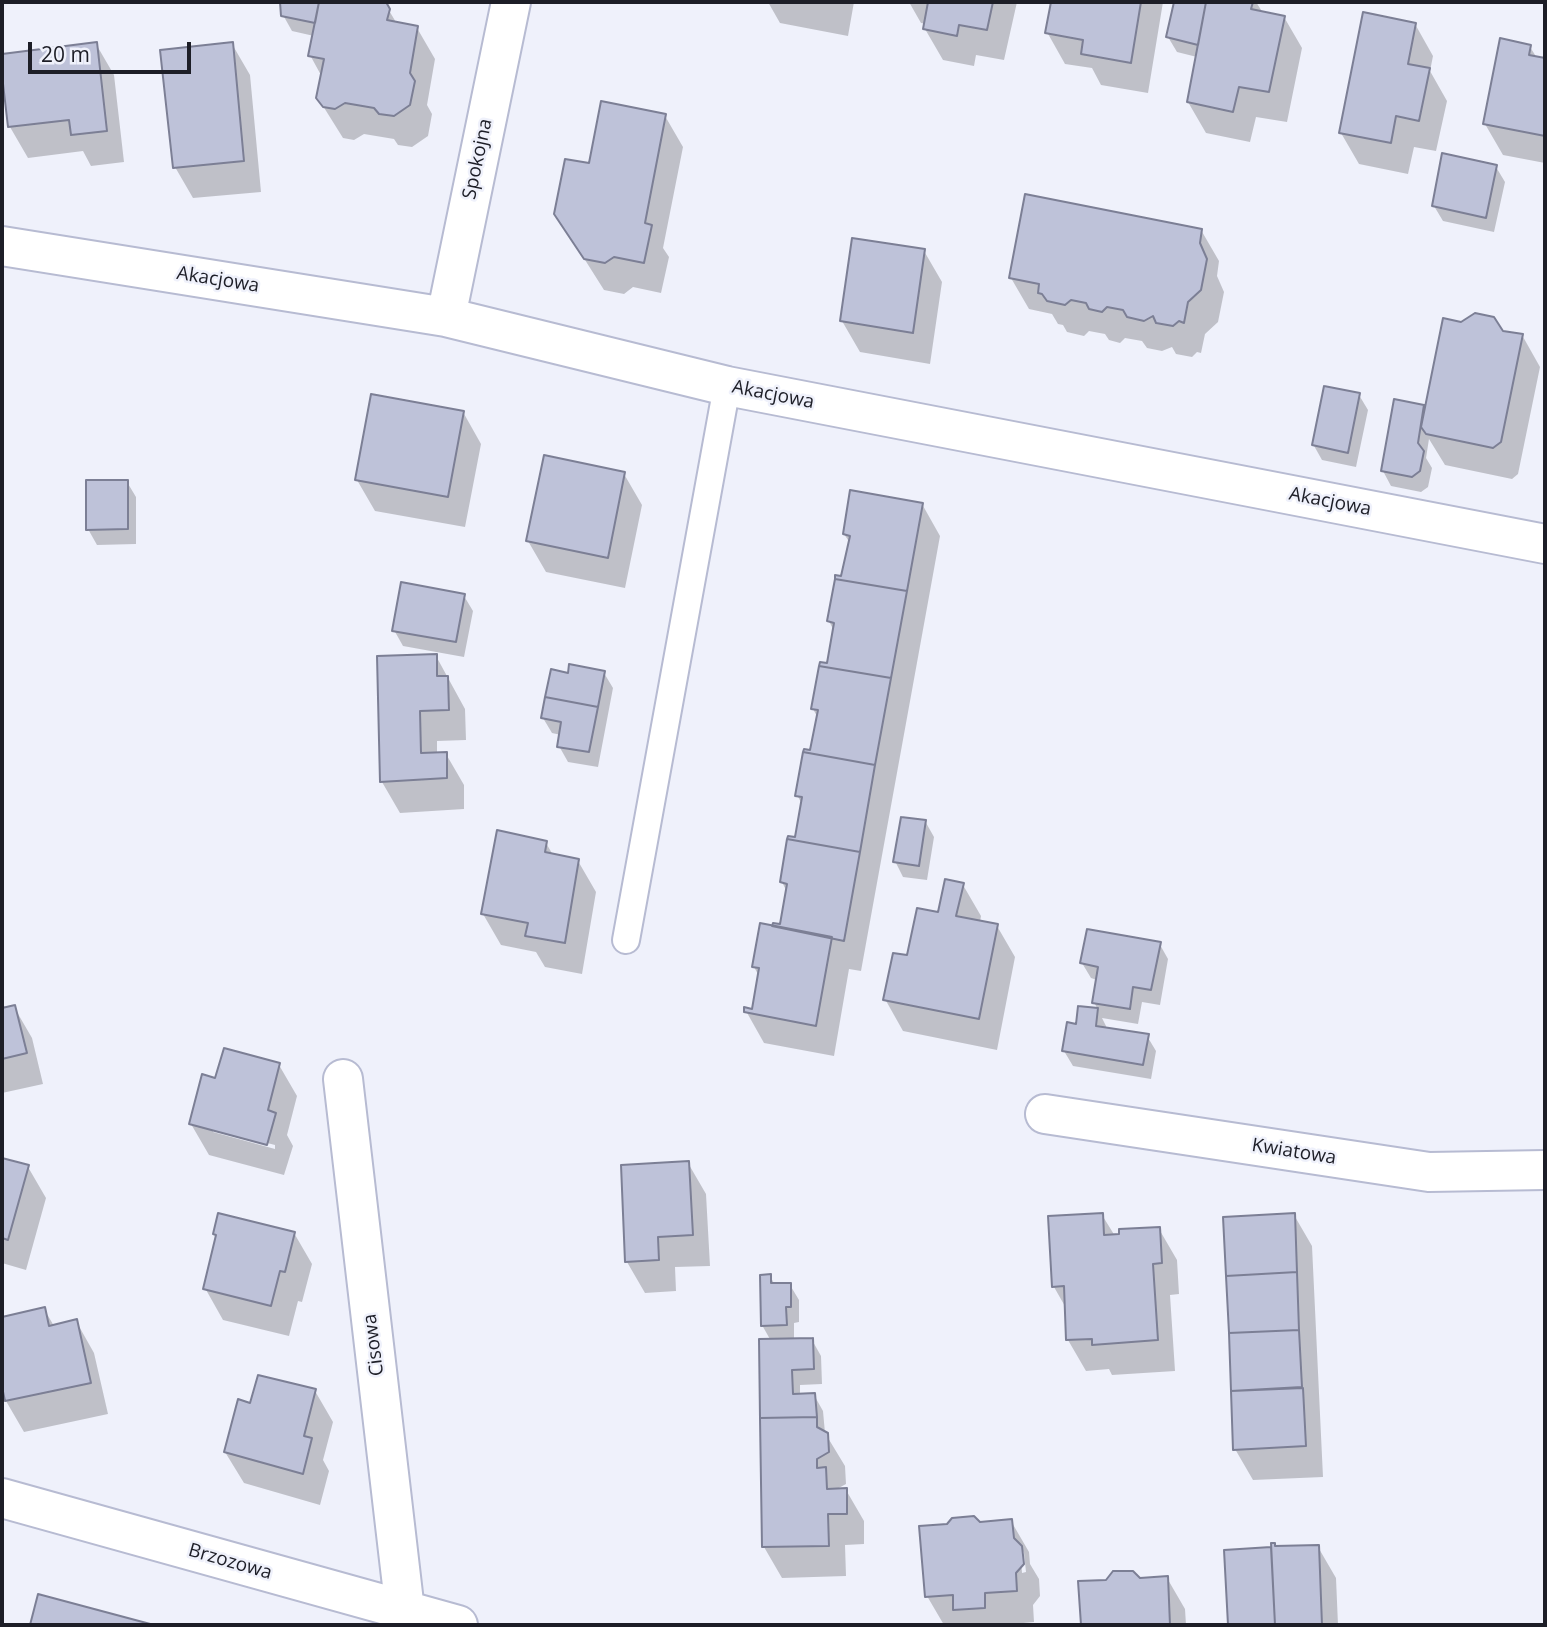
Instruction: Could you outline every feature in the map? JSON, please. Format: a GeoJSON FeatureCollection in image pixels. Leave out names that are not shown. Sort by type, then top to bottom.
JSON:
{"type":"FeatureCollection","features":[{"type":"Feature","properties":{"kind":"street","name":"Spokojna"},"geometry":{"type":"LineString","coordinates":[[446,317],[511,2]]}},
{"type":"Feature","properties":{"kind":"street","name":"Akacjowa"},"geometry":{"type":"LineString","coordinates":[[2,246],[446,317],[727,386],[1545,544]]}},
{"type":"Feature","properties":{"kind":"street","name":"Cisowa"},"geometry":{"type":"LineString","coordinates":[[344,1079],[392,1614]]}},
{"type":"Feature","properties":{"kind":"street","name":"Kwiatowa"},"geometry":{"type":"LineString","coordinates":[[1045,1114],[1429,1172],[1545,1170]]}},
{"type":"Feature","properties":{"kind":"street","name":"Brzozowa"},"geometry":{"type":"LineString","coordinates":[[2,1498],[392,1614],[457,1625]]}},
{"type":"Feature","properties":{"kind":"lane"},"geometry":{"type":"LineString","coordinates":[[626,940],[727,386]]}},
{"type":"Feature","properties":{"kind":"building"},"geometry":{"type":"Polygon","coordinates":[[[280,2],[319,2],[315,23],[281,16],[280,2]]]}},
{"type":"Feature","properties":{"kind":"building"},"geometry":{"type":"Polygon","coordinates":[[[319,2],[386,2],[390,9],[387,20],[418,26],[410,73],[415,81],[410,105],[394,116],[379,114],[374,108],[345,103],[335,109],[323,107],[316,98],[324,59],[308,56],[319,2]]]}},
{"type":"Feature","properties":{"kind":"building"},"geometry":{"type":"Polygon","coordinates":[[[928,2],[993,2],[987,30],[959,25],[957,36],[923,29],[928,2]]]}},
{"type":"Feature","properties":{"kind":"building"},"geometry":{"type":"Polygon","coordinates":[[[1051,2],[1141,2],[1131,63],[1081,54],[1083,40],[1045,33],[1051,2]]]}},
{"type":"Feature","properties":{"kind":"building"},"geometry":{"type":"Polygon","coordinates":[[[1174,2],[1206,2],[1198,45],[1166,37],[1174,2]]]}},
{"type":"Feature","properties":{"kind":"building"},"geometry":{"type":"Polygon","coordinates":[[[1206,2],[1253,2],[1251,9],[1285,16],[1269,92],[1239,87],[1233,112],[1187,102],[1206,2]]]}},
{"type":"Feature","properties":{"kind":"building"},"geometry":{"type":"Polygon","coordinates":[[[1363,12],[1416,23],[1408,64],[1430,68],[1419,121],[1396,116],[1391,143],[1339,133],[1363,12]]]}},
{"type":"Feature","properties":{"kind":"building"},"geometry":{"type":"Polygon","coordinates":[[[1500,38],[1531,45],[1529,55],[1545,58],[1545,136],[1483,124],[1500,38]]]}},
{"type":"Feature","properties":{"kind":"building"},"geometry":{"type":"Polygon","coordinates":[[[97,42],[107,131],[71,135],[69,120],[8,127],[2,54],[97,42]]]}},
{"type":"Feature","properties":{"kind":"building"},"geometry":{"type":"Polygon","coordinates":[[[233,42],[244,161],[173,168],[160,50],[233,42]]]}},
{"type":"Feature","properties":{"kind":"building"},"geometry":{"type":"Polygon","coordinates":[[[601,101],[666,114],[645,223],[652,225],[644,263],[614,257],[605,263],[584,259],[554,214],[565,159],[589,163],[601,101]]]}},
{"type":"Feature","properties":{"kind":"building"},"geometry":{"type":"Polygon","coordinates":[[[1442,153],[1497,165],[1486,218],[1432,206],[1442,153]]]}},
{"type":"Feature","properties":{"kind":"building"},"geometry":{"type":"Polygon","coordinates":[[[1025,194],[1202,229],[1200,243],[1207,259],[1201,290],[1188,302],[1184,323],[1179,321],[1173,326],[1156,323],[1153,316],[1144,321],[1127,317],[1123,310],[1107,307],[1102,312],[1089,309],[1086,303],[1071,300],[1065,305],[1047,301],[1038,293],[1039,284],[1009,278],[1025,194]]]}},
{"type":"Feature","properties":{"kind":"building"},"geometry":{"type":"Polygon","coordinates":[[[852,238],[925,249],[913,333],[840,321],[852,238]]]}},
{"type":"Feature","properties":{"kind":"building"},"geometry":{"type":"Polygon","coordinates":[[[1475,313],[1494,317],[1503,331],[1523,334],[1501,442],[1493,448],[1426,434],[1421,427],[1443,318],[1461,322],[1475,313]]]}},
{"type":"Feature","properties":{"kind":"building"},"geometry":{"type":"Polygon","coordinates":[[[1324,386],[1360,393],[1348,453],[1312,445],[1324,386]]]}},
{"type":"Feature","properties":{"kind":"building"},"geometry":{"type":"Polygon","coordinates":[[[371,394],[464,411],[448,497],[355,480],[371,394]]]}},
{"type":"Feature","properties":{"kind":"building"},"geometry":{"type":"Polygon","coordinates":[[[1394,399],[1424,405],[1418,443],[1424,451],[1420,471],[1412,477],[1381,471],[1394,399]]]}},
{"type":"Feature","properties":{"kind":"building"},"geometry":{"type":"Polygon","coordinates":[[[544,455],[625,472],[608,558],[526,541],[544,455]]]}},
{"type":"Feature","properties":{"kind":"building"},"geometry":{"type":"Polygon","coordinates":[[[86,480],[128,480],[128,529],[86,530],[86,480]]]}},
{"type":"Feature","properties":{"kind":"building"},"geometry":{"type":"Polygon","coordinates":[[[850,490],[923,503],[907,591],[835,579],[835,575],[841,576],[850,536],[843,534],[850,490]]]}},
{"type":"Feature","properties":{"kind":"building"},"geometry":{"type":"Polygon","coordinates":[[[835,579],[907,591],[891,678],[819,666],[820,662],[827,663],[834,623],[827,621],[835,579]]]}},
{"type":"Feature","properties":{"kind":"building"},"geometry":{"type":"Polygon","coordinates":[[[401,582],[465,594],[456,642],[392,631],[401,582]]]}},
{"type":"Feature","properties":{"kind":"building"},"geometry":{"type":"Polygon","coordinates":[[[437,654],[437,676],[448,676],[449,710],[420,711],[421,753],[447,752],[447,778],[380,782],[377,656],[437,654]]]}},
{"type":"Feature","properties":{"kind":"building"},"geometry":{"type":"Polygon","coordinates":[[[569,664],[605,671],[598,707],[545,697],[551,669],[568,673],[569,664]]]}},
{"type":"Feature","properties":{"kind":"building"},"geometry":{"type":"Polygon","coordinates":[[[819,666],[891,678],[875,765],[803,752],[804,749],[810,750],[818,710],[811,709],[819,666]]]}},
{"type":"Feature","properties":{"kind":"building"},"geometry":{"type":"Polygon","coordinates":[[[545,697],[598,707],[589,752],[557,747],[561,722],[541,718],[545,697]]]}},
{"type":"Feature","properties":{"kind":"building"},"geometry":{"type":"Polygon","coordinates":[[[803,752],[875,765],[860,852],[787,839],[788,836],[795,837],[802,797],[795,796],[803,752]]]}},
{"type":"Feature","properties":{"kind":"building"},"geometry":{"type":"Polygon","coordinates":[[[901,817],[926,820],[919,866],[893,862],[901,817]]]}},
{"type":"Feature","properties":{"kind":"building"},"geometry":{"type":"Polygon","coordinates":[[[497,830],[547,841],[545,852],[579,859],[565,943],[525,936],[528,923],[481,914],[497,830]]]}},
{"type":"Feature","properties":{"kind":"building"},"geometry":{"type":"Polygon","coordinates":[[[787,839],[860,852],[844,941],[772,926],[773,923],[780,924],[787,884],[780,882],[787,839]]]}},
{"type":"Feature","properties":{"kind":"building"},"geometry":{"type":"Polygon","coordinates":[[[945,879],[964,883],[956,916],[998,924],[979,1019],[883,1000],[893,953],[907,955],[917,908],[938,912],[945,879]]]}},
{"type":"Feature","properties":{"kind":"building"},"geometry":{"type":"Polygon","coordinates":[[[760,923],[832,937],[816,1026],[744,1012],[744,1007],[752,1009],[759,968],[752,967],[760,923]]]}},
{"type":"Feature","properties":{"kind":"building"},"geometry":{"type":"Polygon","coordinates":[[[1087,929],[1161,942],[1151,990],[1133,987],[1130,1009],[1092,1003],[1098,967],[1080,963],[1087,929]]]}},
{"type":"Feature","properties":{"kind":"building"},"geometry":{"type":"Polygon","coordinates":[[[15,1005],[27,1053],[2,1059],[2,1008],[15,1005]]]}},
{"type":"Feature","properties":{"kind":"building"},"geometry":{"type":"Polygon","coordinates":[[[1078,1006],[1098,1008],[1096,1026],[1149,1034],[1143,1065],[1062,1051],[1067,1022],[1076,1024],[1078,1006]]]}},
{"type":"Feature","properties":{"kind":"building"},"geometry":{"type":"Polygon","coordinates":[[[224,1048],[280,1063],[268,1110],[276,1113],[267,1145],[189,1124],[202,1074],[215,1078],[224,1048]]]}},
{"type":"Feature","properties":{"kind":"building"},"geometry":{"type":"Polygon","coordinates":[[[2,1158],[29,1165],[8,1240],[2,1238],[2,1158]]]}},
{"type":"Feature","properties":{"kind":"building"},"geometry":{"type":"Polygon","coordinates":[[[689,1161],[693,1235],[658,1237],[659,1260],[625,1262],[621,1165],[689,1161]]]}},
{"type":"Feature","properties":{"kind":"building"},"geometry":{"type":"Polygon","coordinates":[[[218,1213],[295,1232],[285,1272],[280,1271],[271,1306],[203,1289],[216,1235],[213,1234],[218,1213]]]}},
{"type":"Feature","properties":{"kind":"building"},"geometry":{"type":"Polygon","coordinates":[[[1103,1213],[1104,1235],[1119,1234],[1119,1229],[1160,1227],[1162,1263],[1153,1264],[1158,1340],[1092,1345],[1092,1339],[1066,1340],[1064,1286],[1052,1287],[1048,1216],[1103,1213]]]}},
{"type":"Feature","properties":{"kind":"building"},"geometry":{"type":"Polygon","coordinates":[[[1295,1213],[1297,1272],[1226,1276],[1223,1217],[1295,1213]]]}},
{"type":"Feature","properties":{"kind":"building"},"geometry":{"type":"Polygon","coordinates":[[[1297,1272],[1299,1330],[1229,1333],[1226,1276],[1297,1272]]]}},
{"type":"Feature","properties":{"kind":"building"},"geometry":{"type":"Polygon","coordinates":[[[771,1274],[771,1283],[791,1283],[791,1307],[786,1307],[787,1325],[761,1326],[760,1275],[771,1274]]]}},
{"type":"Feature","properties":{"kind":"building"},"geometry":{"type":"Polygon","coordinates":[[[45,1307],[49,1326],[77,1319],[91,1383],[5,1401],[2,1387],[2,1317],[45,1307]]]}},
{"type":"Feature","properties":{"kind":"building"},"geometry":{"type":"Polygon","coordinates":[[[1299,1330],[1302,1387],[1231,1391],[1229,1333],[1299,1330]]]}},
{"type":"Feature","properties":{"kind":"building"},"geometry":{"type":"Polygon","coordinates":[[[813,1338],[814,1369],[792,1370],[793,1394],[815,1393],[817,1417],[760,1418],[759,1339],[813,1338]]]}},
{"type":"Feature","properties":{"kind":"building"},"geometry":{"type":"Polygon","coordinates":[[[258,1375],[316,1389],[304,1436],[312,1438],[303,1474],[224,1452],[238,1399],[250,1403],[258,1375]]]}},
{"type":"Feature","properties":{"kind":"building"},"geometry":{"type":"Polygon","coordinates":[[[1303,1388],[1306,1446],[1233,1450],[1231,1391],[1303,1388]]]}},
{"type":"Feature","properties":{"kind":"building"},"geometry":{"type":"Polygon","coordinates":[[[817,1417],[817,1427],[828,1433],[829,1452],[817,1459],[817,1468],[826,1467],[827,1489],[847,1488],[847,1514],[828,1514],[829,1546],[762,1547],[760,1418],[817,1417]]]}},
{"type":"Feature","properties":{"kind":"building"},"geometry":{"type":"Polygon","coordinates":[[[974,1516],[980,1522],[1012,1519],[1014,1538],[1022,1546],[1024,1564],[1016,1573],[1017,1591],[985,1593],[985,1608],[953,1610],[953,1595],[925,1597],[919,1526],[947,1524],[952,1518],[974,1516]]]}},
{"type":"Feature","properties":{"kind":"building"},"geometry":{"type":"Polygon","coordinates":[[[1271,1543],[1275,1543],[1275,1546],[1319,1545],[1322,1625],[1275,1625],[1271,1543]]]}},
{"type":"Feature","properties":{"kind":"building"},"geometry":{"type":"Polygon","coordinates":[[[1271,1547],[1275,1625],[1228,1625],[1224,1550],[1271,1547]]]}},
{"type":"Feature","properties":{"kind":"building"},"geometry":{"type":"Polygon","coordinates":[[[1113,1571],[1133,1571],[1140,1578],[1168,1576],[1170,1625],[1081,1625],[1078,1581],[1106,1580],[1113,1571]]]}},
{"type":"Feature","properties":{"kind":"building"},"geometry":{"type":"Polygon","coordinates":[[[38,1594],[154,1625],[30,1625],[38,1594]]]}}]}
